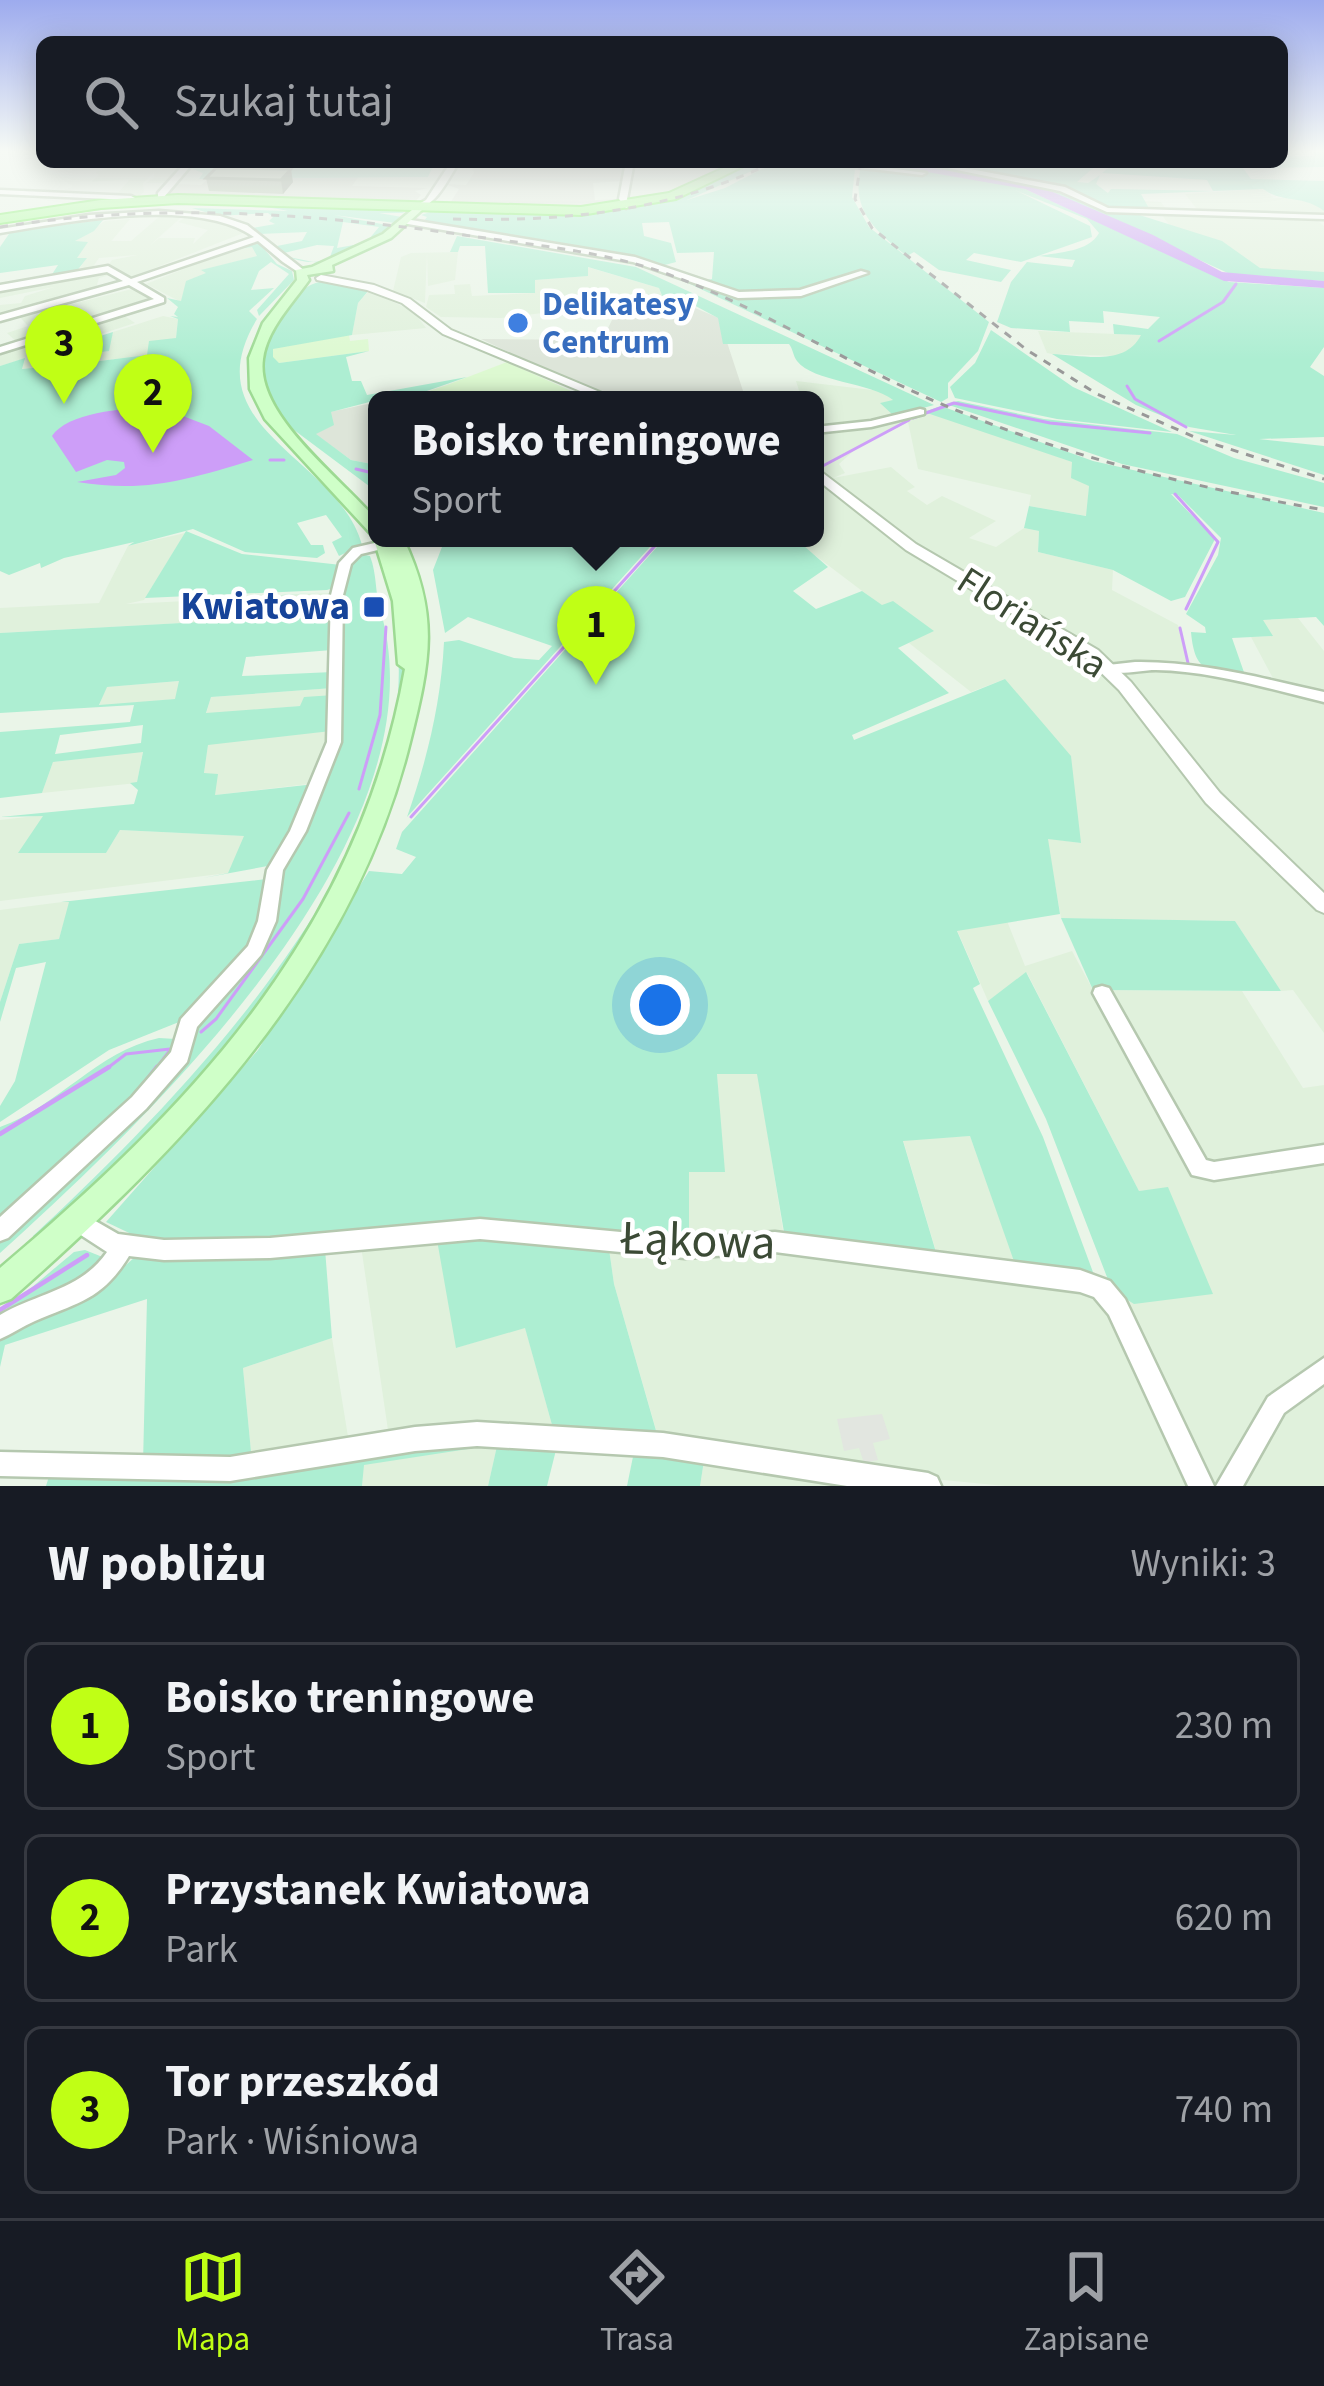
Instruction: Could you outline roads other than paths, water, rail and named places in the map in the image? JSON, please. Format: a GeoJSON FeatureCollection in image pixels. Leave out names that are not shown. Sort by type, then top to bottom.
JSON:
{"type":"FeatureCollection","features":[{"type":"Feature","properties":{"kind":"main road"},"geometry":{"type":"LineString","coordinates":[[368,515],[260,398],[252,365],[263,330],[314,275],[404,221]]}},
{"type":"Feature","properties":{"kind":"main road"},"geometry":{"type":"LineString","coordinates":[[290,434],[345,474],[368,501]]}},
{"type":"Feature","properties":{"kind":"main road"},"geometry":{"type":"LineString","coordinates":[[0,1288],[78,1221],[217,1074],[303,959],[371,834],[396,767],[419,668],[420,614],[394,547]]}},
{"type":"Feature","properties":{"kind":"street"},"geometry":{"type":"LineString","coordinates":[[0,244],[3,226],[54,221]]}},
{"type":"Feature","properties":{"kind":"street"},"geometry":{"type":"LineString","coordinates":[[229,221],[242,225],[287,261],[314,275],[349,281],[406,301],[444,331],[592,391]]}},
{"type":"Feature","properties":{"kind":"street"},"geometry":{"type":"LineString","coordinates":[[407,221],[634,260],[740,296],[809,291],[865,273]]}},
{"type":"Feature","properties":{"kind":"street"},"geometry":{"type":"LineString","coordinates":[[0,318],[133,281],[256,239]]}},
{"type":"Feature","properties":{"kind":"street"},"geometry":{"type":"LineString","coordinates":[[0,288],[100,268],[112,269],[161,300],[0,350]]}},
{"type":"Feature","properties":{"kind":"street"},"geometry":{"type":"LineString","coordinates":[[824,429],[920,412]]}},
{"type":"Feature","properties":{"kind":"street","name":"Floriańska"},"geometry":{"type":"LineString","coordinates":[[824,479],[911,547],[1076,642],[1108,669],[1213,798],[1324,905]]}},
{"type":"Feature","properties":{"kind":"street"},"geometry":{"type":"LineString","coordinates":[[0,1231],[104,1139],[180,1056],[188,1024],[258,945],[274,873],[298,831],[334,742],[338,713],[334,638],[342,572],[353,553],[369,547]]}},
{"type":"Feature","properties":{"kind":"street"},"geometry":{"type":"LineString","coordinates":[[1108,669],[1152,664],[1191,668],[1324,697]]}},
{"type":"Feature","properties":{"kind":"street"},"geometry":{"type":"LineString","coordinates":[[1102,993],[1199,1168],[1209,1172],[1324,1154]]}},
{"type":"Feature","properties":{"kind":"street","name":"Łąkowa"},"geometry":{"type":"LineString","coordinates":[[78,1221],[123,1246],[233,1250],[480,1229],[670,1248],[775,1242],[1080,1280],[1102,1289],[1118,1307],[1201,1486]]}},
{"type":"Feature","properties":{"kind":"street"},"geometry":{"type":"LineString","coordinates":[[0,1328],[90,1288],[110,1269],[123,1246]]}},
{"type":"Feature","properties":{"kind":"street"},"geometry":{"type":"LineString","coordinates":[[1229,1486],[1276,1405],[1324,1370]]}},
{"type":"Feature","properties":{"kind":"street"},"geometry":{"type":"LineString","coordinates":[[0,1464],[230,1469],[415,1439],[477,1434],[663,1445],[928,1486]]}},
{"type":"Feature","properties":{"kind":"waterway"},"geometry":{"type":"LineString","coordinates":[[1159,341],[1223,302],[1236,284]]}},
{"type":"Feature","properties":{"kind":"waterway"},"geometry":{"type":"LineString","coordinates":[[1127,386],[1135,399],[1186,427]]}},
{"type":"Feature","properties":{"kind":"waterway"},"geometry":{"type":"LineString","coordinates":[[926,413],[954,403],[1050,423],[1150,433]]}},
{"type":"Feature","properties":{"kind":"waterway"},"geometry":{"type":"LineString","coordinates":[[913,418],[921,415]]}},
{"type":"Feature","properties":{"kind":"waterway"},"geometry":{"type":"LineString","coordinates":[[824,465],[909,420]]}},
{"type":"Feature","properties":{"kind":"waterway"},"geometry":{"type":"LineString","coordinates":[[270,460],[284,460]]}},
{"type":"Feature","properties":{"kind":"waterway"},"geometry":{"type":"LineString","coordinates":[[356,469],[368,472]]}},
{"type":"Feature","properties":{"kind":"waterway"},"geometry":{"type":"LineString","coordinates":[[1175,494],[1218,542],[1186,609]]}},
{"type":"Feature","properties":{"kind":"waterway"},"geometry":{"type":"LineString","coordinates":[[411,817],[654,547]]}},
{"type":"Feature","properties":{"kind":"waterway"},"geometry":{"type":"LineString","coordinates":[[359,789],[380,715],[386,627]]}},
{"type":"Feature","properties":{"kind":"waterway"},"geometry":{"type":"LineString","coordinates":[[1180,628],[1188,663]]}},
{"type":"Feature","properties":{"kind":"waterway"},"geometry":{"type":"LineString","coordinates":[[201,1032],[216,1019],[303,899],[349,813]]}},
{"type":"Feature","properties":{"kind":"waterway"},"geometry":{"type":"LineString","coordinates":[[109,1067],[126,1054],[170,1049]]}},
{"type":"Feature","properties":{"kind":"waterway"},"geometry":{"type":"LineString","coordinates":[[155,1070],[170,1050]]}},
{"type":"Feature","properties":{"kind":"waterway"},"geometry":{"type":"LineString","coordinates":[[0,1134],[109,1067]]}},
{"type":"Feature","properties":{"kind":"waterway"},"geometry":{"type":"LineString","coordinates":[[105,1070],[109,1067]]}},
{"type":"Feature","properties":{"kind":"waterway"},"geometry":{"type":"LineString","coordinates":[[143,1085],[157,1067]]}},
{"type":"Feature","properties":{"kind":"waterway"},"geometry":{"type":"LineString","coordinates":[[0,1310],[87,1255]]}},
{"type":"Feature","properties":{"kind":"railway"},"geometry":{"type":"LineString","coordinates":[[0,227],[42,221]]}},
{"type":"Feature","properties":{"kind":"railway"},"geometry":{"type":"LineString","coordinates":[[347,221],[542,246],[659,271],[766,317],[904,387],[1032,439],[1177,480],[1324,510]]}},
{"type":"Feature","properties":{"kind":"railway"},"geometry":{"type":"LineString","coordinates":[[868,221],[1027,350],[1097,394],[1201,440],[1324,479]]}},
{"type":"Feature","properties":{"kind":"place","name":"Delikatesy Centrum"},"geometry":{"type":"Point","coordinates":[518,323]}},
{"type":"Feature","properties":{"kind":"place","name":"Tor przeszkód"},"geometry":{"type":"Point","coordinates":[64,404]}},
{"type":"Feature","properties":{"kind":"place","name":"Przystanek Kwiatowa"},"geometry":{"type":"Point","coordinates":[153,453]}},
{"type":"Feature","properties":{"kind":"place","name":"Kwiatowa"},"geometry":{"type":"Point","coordinates":[374,607]}},
{"type":"Feature","properties":{"kind":"place","name":"Boisko treningowe"},"geometry":{"type":"Point","coordinates":[596,685]}}]}
